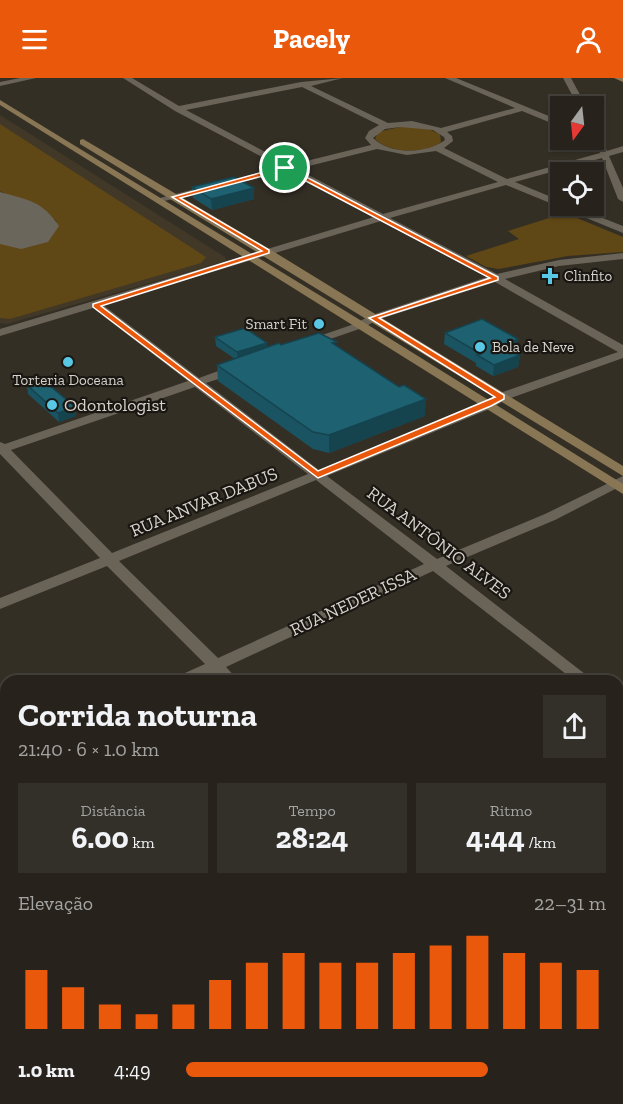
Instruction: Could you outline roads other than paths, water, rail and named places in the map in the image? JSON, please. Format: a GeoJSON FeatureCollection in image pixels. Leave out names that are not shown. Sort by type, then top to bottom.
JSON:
{"type":"FeatureCollection","features":[{"type":"Feature","properties":{"kind":"main road"},"geometry":{"type":"LineString","coordinates":[[618,78],[623,80]]}},
{"type":"Feature","properties":{"kind":"main road"},"geometry":{"type":"LineString","coordinates":[[0,92],[267,252],[501,397],[621,481]]}},
{"type":"Feature","properties":{"kind":"main road"},"geometry":{"type":"LineString","coordinates":[[0,102],[488,405],[621,481]]}},
{"type":"Feature","properties":{"kind":"street"},"geometry":{"type":"LineString","coordinates":[[0,84],[32,78]]}},
{"type":"Feature","properties":{"kind":"street"},"geometry":{"type":"LineString","coordinates":[[127,78],[285,168],[496,278],[623,352]]}},
{"type":"Feature","properties":{"kind":"street"},"geometry":{"type":"LineString","coordinates":[[288,78],[388,126]]}},
{"type":"Feature","properties":{"kind":"street"},"geometry":{"type":"LineString","coordinates":[[178,109],[339,78]]}},
{"type":"Feature","properties":{"kind":"street"},"geometry":{"type":"LineString","coordinates":[[449,78],[550,120]]}},
{"type":"Feature","properties":{"kind":"street"},"geometry":{"type":"LineString","coordinates":[[567,78],[577,96]]}},
{"type":"Feature","properties":{"kind":"street"},"geometry":{"type":"LineString","coordinates":[[441,130],[448,136],[449,141],[438,149],[407,152],[377,146],[370,141],[369,135],[388,126],[412,124],[441,130],[520,109]]}},
{"type":"Feature","properties":{"kind":"street"},"geometry":{"type":"LineString","coordinates":[[159,201],[377,146]]}},
{"type":"Feature","properties":{"kind":"street"},"geometry":{"type":"LineString","coordinates":[[438,149],[506,182],[623,230]]}},
{"type":"Feature","properties":{"kind":"street"},"geometry":{"type":"LineString","coordinates":[[0,333],[380,218],[623,149]]}},
{"type":"Feature","properties":{"kind":"street"},"geometry":{"type":"LineString","coordinates":[[603,150],[622,193]]}},
{"type":"Feature","properties":{"kind":"street"},"geometry":{"type":"LineString","coordinates":[[295,348],[361,325],[373,318],[516,272],[576,260],[623,256]]}},
{"type":"Feature","properties":{"kind":"street","name":"RUA ANTÔNIO ALVES"},"geometry":{"type":"LineString","coordinates":[[96,305],[578,675]]}},
{"type":"Feature","properties":{"kind":"street","name":"RUA ANVAR DABUS"},"geometry":{"type":"LineString","coordinates":[[0,604],[488,405],[501,397],[623,352]]}},
{"type":"Feature","properties":{"kind":"street"},"geometry":{"type":"LineString","coordinates":[[225,675],[1,448],[252,363]]}},
{"type":"Feature","properties":{"kind":"street","name":"RUA NEDER ISSA"},"geometry":{"type":"LineString","coordinates":[[195,675],[435,565],[550,517],[621,481]]}},
{"type":"Feature","properties":{"kind":"place","name":"Clinfito"},"geometry":{"type":"Point","coordinates":[550,276]}},
{"type":"Feature","properties":{"kind":"place","name":"Smart Fit"},"geometry":{"type":"Point","coordinates":[319,324]}},
{"type":"Feature","properties":{"kind":"place","name":"Bola de Neve"},"geometry":{"type":"Point","coordinates":[480,347]}},
{"type":"Feature","properties":{"kind":"place","name":"Torteria Doceana"},"geometry":{"type":"Point","coordinates":[68,362]}},
{"type":"Feature","properties":{"kind":"place","name":"Odontologist"},"geometry":{"type":"Point","coordinates":[52,405]}}]}
